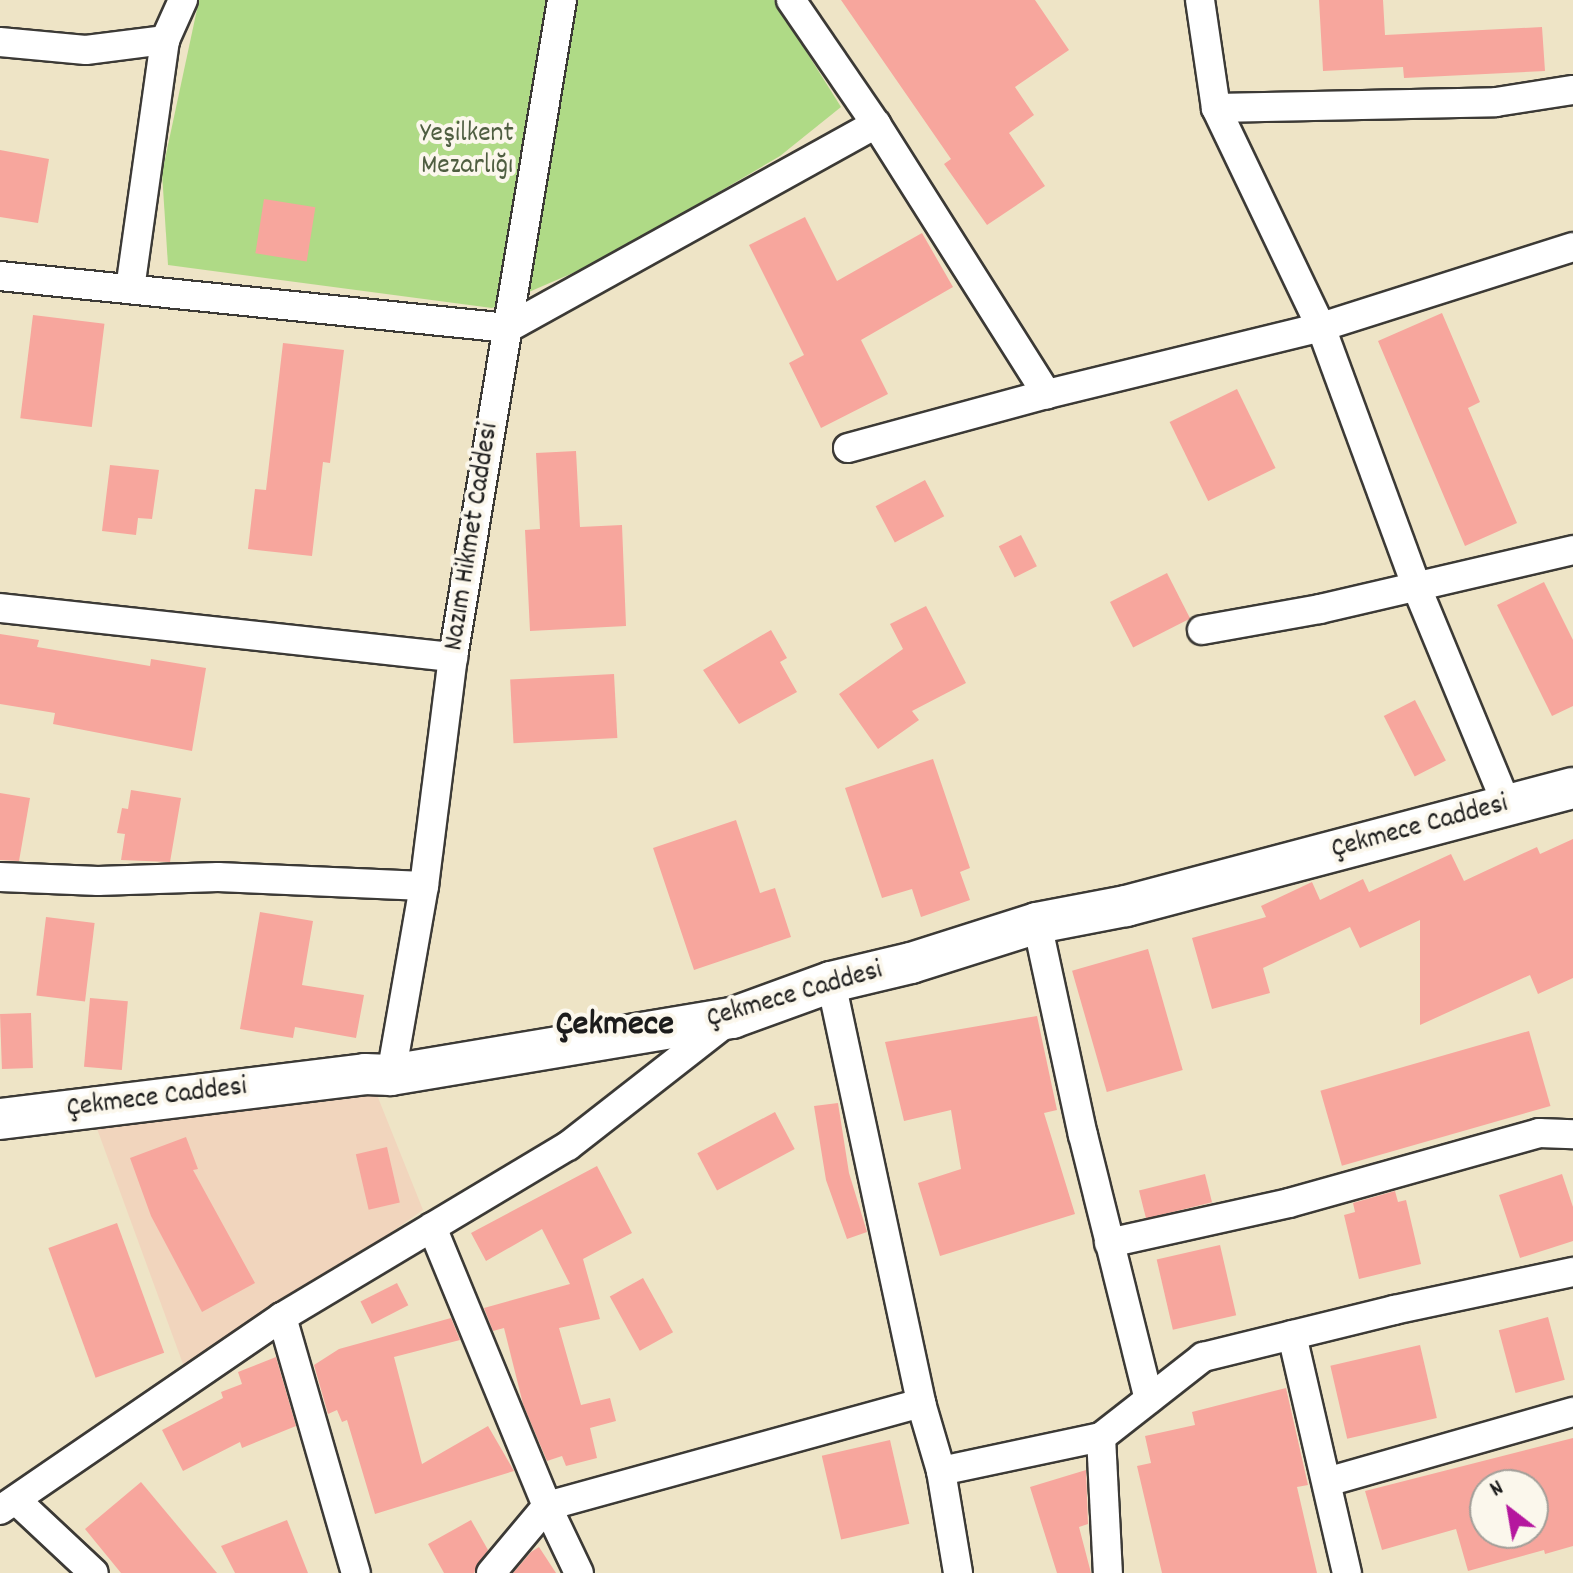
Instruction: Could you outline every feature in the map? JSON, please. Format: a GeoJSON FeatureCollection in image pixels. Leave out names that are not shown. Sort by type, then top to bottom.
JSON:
{"type":"FeatureCollection","features":[{"type":"Feature","properties":{"kind":"main road","name":"Çekmece Caddesi"},"geometry":{"type":"LineString","coordinates":[[0,1119],[365,1074],[391,1075],[732,1018],[831,982],[911,963],[1037,923],[1126,906],[1573,788]]}},
{"type":"Feature","properties":{"kind":"street"},"geometry":{"type":"LineString","coordinates":[[130,289],[165,40],[183,0]]}},
{"type":"Feature","properties":{"kind":"street","name":"Nazım Hikmet Caddesi"},"geometry":{"type":"LineString","coordinates":[[391,1075],[424,886],[453,657],[562,0]]}},
{"type":"Feature","properties":{"kind":"street"},"geometry":{"type":"LineString","coordinates":[[791,0],[876,124],[1047,394]]}},
{"type":"Feature","properties":{"kind":"street"},"geometry":{"type":"LineString","coordinates":[[1200,0],[1216,108],[1321,327],[1417,588],[1507,805]]}},
{"type":"Feature","properties":{"kind":"street"},"geometry":{"type":"LineString","coordinates":[[0,42],[86,50],[165,40]]}},
{"type":"Feature","properties":{"kind":"street"},"geometry":{"type":"LineString","coordinates":[[1216,108],[1496,102],[1573,90]]}},
{"type":"Feature","properties":{"kind":"street"},"geometry":{"type":"LineString","coordinates":[[0,276],[508,328],[876,124]]}},
{"type":"Feature","properties":{"kind":"street"},"geometry":{"type":"LineString","coordinates":[[848,448],[1047,394],[1321,327],[1573,247]]}},
{"type":"Feature","properties":{"kind":"street"},"geometry":{"type":"LineString","coordinates":[[1202,630],[1417,588],[1573,550]]}},
{"type":"Feature","properties":{"kind":"street"},"geometry":{"type":"LineString","coordinates":[[0,608],[453,657]]}},
{"type":"Feature","properties":{"kind":"street"},"geometry":{"type":"LineString","coordinates":[[0,877],[98,881],[218,877],[424,886]]}},
{"type":"Feature","properties":{"kind":"street"},"geometry":{"type":"LineString","coordinates":[[1037,923],[1109,1243],[1149,1399]]}},
{"type":"Feature","properties":{"kind":"street"},"geometry":{"type":"LineString","coordinates":[[831,982],[921,1403],[941,1471],[958,1573]]}},
{"type":"Feature","properties":{"kind":"street"},"geometry":{"type":"LineString","coordinates":[[94,1573],[8,1505],[282,1317],[568,1146],[732,1018]]}},
{"type":"Feature","properties":{"kind":"street"},"geometry":{"type":"LineString","coordinates":[[1109,1243],[1289,1203],[1539,1133],[1573,1134]]}},
{"type":"Feature","properties":{"kind":"street"},"geometry":{"type":"LineString","coordinates":[[432,1227],[547,1506],[579,1573]]}},
{"type":"Feature","properties":{"kind":"street"},"geometry":{"type":"LineString","coordinates":[[941,1471],[1101,1437],[1203,1357],[1573,1272]]}},
{"type":"Feature","properties":{"kind":"street"},"geometry":{"type":"LineString","coordinates":[[282,1317],[356,1573]]}},
{"type":"Feature","properties":{"kind":"street"},"geometry":{"type":"LineString","coordinates":[[1292,1335],[1347,1573]]}},
{"type":"Feature","properties":{"kind":"street"},"geometry":{"type":"LineString","coordinates":[[491,1573],[547,1506],[921,1403]]}},
{"type":"Feature","properties":{"kind":"street"},"geometry":{"type":"LineString","coordinates":[[1327,1482],[1573,1412]]}},
{"type":"Feature","properties":{"kind":"street"},"geometry":{"type":"LineString","coordinates":[[1101,1437],[1108,1573]]}},
{"type":"Feature","properties":{"kind":"shaded area"},"geometry":{"type":"Polygon","coordinates":[[[373,1085],[423,1210],[187,1375],[92,1115],[373,1085]]]}},
{"type":"Feature","properties":{"kind":"green space","name":"Yeşilkent Mezarlığı"},"geometry":{"type":"Polygon","coordinates":[[[199,0],[774,0],[841,107],[780,156],[603,260],[492,308],[168,265],[162,173],[199,0]]]}},
{"type":"Feature","properties":{"kind":"building"},"geometry":{"type":"Polygon","coordinates":[[[841,0],[1035,0],[1069,50],[1015,87],[1034,115],[1009,133],[1045,186],[987,225],[944,164],[951,159],[841,0]]]}},
{"type":"Feature","properties":{"kind":"building"},"geometry":{"type":"Polygon","coordinates":[[[1319,0],[1383,0],[1385,35],[1542,27],[1545,71],[1404,78],[1403,67],[1323,71],[1319,0]]]}},
{"type":"Feature","properties":{"kind":"building"},"geometry":{"type":"Polygon","coordinates":[[[0,150],[49,159],[38,223],[0,217],[0,150]]]}},
{"type":"Feature","properties":{"kind":"building"},"geometry":{"type":"Polygon","coordinates":[[[264,199],[315,207],[307,261],[255,253],[264,199]]]}},
{"type":"Feature","properties":{"kind":"building"},"geometry":{"type":"Polygon","coordinates":[[[805,217],[837,281],[922,233],[953,287],[861,340],[888,394],[821,428],[789,363],[804,355],[749,245],[805,217]]]}},
{"type":"Feature","properties":{"kind":"building"},"geometry":{"type":"Polygon","coordinates":[[[1442,313],[1480,402],[1468,408],[1517,523],[1465,546],[1378,341],[1442,313]]]}},
{"type":"Feature","properties":{"kind":"building"},"geometry":{"type":"Polygon","coordinates":[[[33,315],[104,324],[92,427],[20,418],[33,315]]]}},
{"type":"Feature","properties":{"kind":"building"},"geometry":{"type":"Polygon","coordinates":[[[283,343],[344,350],[330,463],[323,462],[312,556],[248,549],[255,489],[266,490],[283,343]]]}},
{"type":"Feature","properties":{"kind":"building"},"geometry":{"type":"Polygon","coordinates":[[[1237,389],[1276,468],[1208,501],[1170,422],[1237,389]]]}},
{"type":"Feature","properties":{"kind":"building"},"geometry":{"type":"Polygon","coordinates":[[[576,451],[580,527],[622,525],[626,626],[530,631],[525,530],[540,529],[536,453],[576,451]]]}},
{"type":"Feature","properties":{"kind":"building"},"geometry":{"type":"Polygon","coordinates":[[[110,465],[159,470],[152,519],[138,518],[136,535],[102,531],[110,465]]]}},
{"type":"Feature","properties":{"kind":"building"},"geometry":{"type":"Polygon","coordinates":[[[925,480],[944,516],[895,542],[876,506],[925,480]]]}},
{"type":"Feature","properties":{"kind":"building"},"geometry":{"type":"Polygon","coordinates":[[[1021,535],[1037,566],[1015,578],[999,546],[1021,535]]]}},
{"type":"Feature","properties":{"kind":"building"},"geometry":{"type":"Polygon","coordinates":[[[1167,573],[1190,618],[1133,647],[1110,602],[1167,573]]]}},
{"type":"Feature","properties":{"kind":"building"},"geometry":{"type":"Polygon","coordinates":[[[1544,582],[1573,640],[1573,706],[1552,716],[1497,605],[1544,582]]]}},
{"type":"Feature","properties":{"kind":"building"},"geometry":{"type":"Polygon","coordinates":[[[926,606],[966,683],[912,711],[919,720],[878,749],[839,694],[903,649],[890,624],[926,606]]]}},
{"type":"Feature","properties":{"kind":"building"},"geometry":{"type":"Polygon","coordinates":[[[771,630],[787,658],[780,662],[797,692],[739,724],[703,670],[771,630]]]}},
{"type":"Feature","properties":{"kind":"building"},"geometry":{"type":"Polygon","coordinates":[[[0,634],[39,640],[37,647],[150,666],[151,659],[206,668],[192,751],[53,724],[55,713],[0,704],[0,634]]]}},
{"type":"Feature","properties":{"kind":"building"},"geometry":{"type":"Polygon","coordinates":[[[614,674],[617,738],[513,743],[510,679],[614,674]]]}},
{"type":"Feature","properties":{"kind":"building"},"geometry":{"type":"Polygon","coordinates":[[[1415,700],[1446,761],[1415,776],[1384,716],[1415,700]]]}},
{"type":"Feature","properties":{"kind":"building"},"geometry":{"type":"Polygon","coordinates":[[[933,759],[970,868],[960,872],[970,900],[921,917],[912,889],[882,898],[845,788],[933,759]]]}},
{"type":"Feature","properties":{"kind":"building"},"geometry":{"type":"Polygon","coordinates":[[[131,790],[181,798],[170,862],[121,860],[125,834],[117,833],[122,808],[128,809],[131,790]]]}},
{"type":"Feature","properties":{"kind":"building"},"geometry":{"type":"Polygon","coordinates":[[[0,793],[30,798],[19,861],[0,860],[0,793]]]}},
{"type":"Feature","properties":{"kind":"building"},"geometry":{"type":"Polygon","coordinates":[[[736,820],[760,893],[775,888],[791,937],[694,970],[653,848],[736,820]]]}},
{"type":"Feature","properties":{"kind":"building"},"geometry":{"type":"Polygon","coordinates":[[[1573,839],[1573,978],[1538,994],[1530,975],[1420,1025],[1420,920],[1360,948],[1350,927],[1263,968],[1270,993],[1212,1009],[1192,938],[1266,917],[1261,906],[1312,882],[1320,900],[1363,879],[1369,892],[1451,854],[1464,881],[1537,847],[1540,854],[1573,839]]]}},
{"type":"Feature","properties":{"kind":"building"},"geometry":{"type":"Polygon","coordinates":[[[260,912],[313,921],[302,985],[364,995],[356,1038],[295,1027],[293,1038],[240,1029],[260,912]]]}},
{"type":"Feature","properties":{"kind":"building"},"geometry":{"type":"Polygon","coordinates":[[[46,917],[95,923],[85,1001],[36,995],[46,917]]]}},
{"type":"Feature","properties":{"kind":"building"},"geometry":{"type":"Polygon","coordinates":[[[1148,949],[1183,1070],[1107,1092],[1072,971],[1148,949]]]}},
{"type":"Feature","properties":{"kind":"building"},"geometry":{"type":"Polygon","coordinates":[[[90,998],[128,1001],[122,1070],[84,1067],[90,998]]]}},
{"type":"Feature","properties":{"kind":"building"},"geometry":{"type":"Polygon","coordinates":[[[31,1013],[33,1068],[2,1069],[0,1014],[31,1013]]]}},
{"type":"Feature","properties":{"kind":"building"},"geometry":{"type":"Polygon","coordinates":[[[1037,1016],[1057,1110],[1044,1113],[1075,1214],[940,1256],[918,1183],[961,1169],[951,1110],[904,1121],[885,1042],[1037,1016]]]}},
{"type":"Feature","properties":{"kind":"building"},"geometry":{"type":"Polygon","coordinates":[[[1529,1031],[1550,1106],[1342,1166],[1320,1091],[1529,1031]]]}},
{"type":"Feature","properties":{"kind":"building"},"geometry":{"type":"Polygon","coordinates":[[[838,1103],[849,1173],[867,1232],[847,1239],[826,1180],[814,1106],[838,1103]]]}},
{"type":"Feature","properties":{"kind":"building"},"geometry":{"type":"Polygon","coordinates":[[[775,1112],[795,1149],[717,1190],[697,1153],[775,1112]]]}},
{"type":"Feature","properties":{"kind":"building"},"geometry":{"type":"Polygon","coordinates":[[[186,1137],[198,1169],[193,1170],[255,1283],[202,1312],[151,1216],[130,1158],[186,1137]]]}},
{"type":"Feature","properties":{"kind":"building"},"geometry":{"type":"Polygon","coordinates":[[[387,1147],[400,1203],[369,1210],[356,1154],[387,1147]]]}},
{"type":"Feature","properties":{"kind":"building"},"geometry":{"type":"Polygon","coordinates":[[[597,1166],[632,1233],[583,1259],[600,1319],[559,1328],[581,1405],[610,1398],[616,1421],[590,1428],[597,1458],[566,1466],[562,1456],[547,1461],[523,1404],[504,1328],[493,1331],[484,1308],[570,1284],[542,1229],[486,1261],[471,1233],[597,1166]]]}},
{"type":"Feature","properties":{"kind":"building"},"geometry":{"type":"Polygon","coordinates":[[[1205,1174],[1212,1202],[1146,1219],[1139,1190],[1205,1174]]]}},
{"type":"Feature","properties":{"kind":"building"},"geometry":{"type":"Polygon","coordinates":[[[1562,1174],[1573,1207],[1573,1241],[1520,1258],[1499,1195],[1562,1174]]]}},
{"type":"Feature","properties":{"kind":"building"},"geometry":{"type":"Polygon","coordinates":[[[1395,1191],[1398,1202],[1406,1200],[1421,1264],[1359,1279],[1344,1215],[1355,1212],[1353,1203],[1395,1191]]]}},
{"type":"Feature","properties":{"kind":"building"},"geometry":{"type":"Polygon","coordinates":[[[117,1223],[164,1353],[96,1378],[48,1248],[117,1223]]]}},
{"type":"Feature","properties":{"kind":"building"},"geometry":{"type":"Polygon","coordinates":[[[1220,1245],[1236,1315],[1173,1330],[1157,1260],[1220,1245]]]}},
{"type":"Feature","properties":{"kind":"building"},"geometry":{"type":"Polygon","coordinates":[[[643,1278],[673,1332],[640,1351],[610,1296],[643,1278]]]}},
{"type":"Feature","properties":{"kind":"building"},"geometry":{"type":"Polygon","coordinates":[[[397,1283],[408,1305],[372,1324],[360,1302],[397,1283]]]}},
{"type":"Feature","properties":{"kind":"building"},"geometry":{"type":"Polygon","coordinates":[[[1548,1317],[1565,1380],[1516,1393],[1499,1330],[1548,1317]]]}},
{"type":"Feature","properties":{"kind":"building"},"geometry":{"type":"Polygon","coordinates":[[[451,1318],[460,1340],[394,1357],[422,1464],[488,1426],[514,1471],[375,1514],[347,1420],[342,1422],[337,1410],[328,1414],[314,1365],[339,1349],[451,1318]]]}},
{"type":"Feature","properties":{"kind":"building"},"geometry":{"type":"Polygon","coordinates":[[[1420,1345],[1437,1418],[1347,1439],[1330,1366],[1420,1345]]]}},
{"type":"Feature","properties":{"kind":"building"},"geometry":{"type":"Polygon","coordinates":[[[276,1357],[296,1426],[242,1448],[240,1442],[183,1471],[162,1430],[223,1398],[221,1392],[242,1384],[238,1372],[276,1357]]]}},
{"type":"Feature","properties":{"kind":"building"},"geometry":{"type":"Polygon","coordinates":[[[1286,1388],[1308,1485],[1297,1487],[1317,1573],[1162,1573],[1137,1466],[1151,1463],[1145,1436],[1195,1425],[1192,1412],[1286,1388]]]}},
{"type":"Feature","properties":{"kind":"building"},"geometry":{"type":"Polygon","coordinates":[[[1573,1438],[1573,1546],[1545,1554],[1544,1550],[1468,1571],[1456,1529],[1382,1550],[1365,1491],[1573,1438]]]}},
{"type":"Feature","properties":{"kind":"building"},"geometry":{"type":"Polygon","coordinates":[[[890,1440],[909,1524],[841,1540],[822,1456],[890,1440]]]}},
{"type":"Feature","properties":{"kind":"building"},"geometry":{"type":"Polygon","coordinates":[[[1086,1470],[1088,1524],[1079,1527],[1091,1573],[1057,1573],[1030,1487],[1086,1470]]]}},
{"type":"Feature","properties":{"kind":"building"},"geometry":{"type":"Polygon","coordinates":[[[141,1482],[217,1573],[121,1573],[85,1529],[141,1482]]]}},
{"type":"Feature","properties":{"kind":"building"},"geometry":{"type":"Polygon","coordinates":[[[287,1520],[308,1573],[235,1573],[221,1546],[287,1520]]]}},
{"type":"Feature","properties":{"kind":"building"},"geometry":{"type":"Polygon","coordinates":[[[471,1520],[488,1550],[474,1573],[444,1573],[428,1544],[471,1520]]]}},
{"type":"Feature","properties":{"kind":"building"},"geometry":{"type":"Polygon","coordinates":[[[539,1547],[556,1573],[513,1573],[531,1552],[539,1547]]]}},
{"type":"Feature","properties":{"kind":"district","name":"Çekmece"},"geometry":{"type":"Point","coordinates":[615,1027]}}]}
